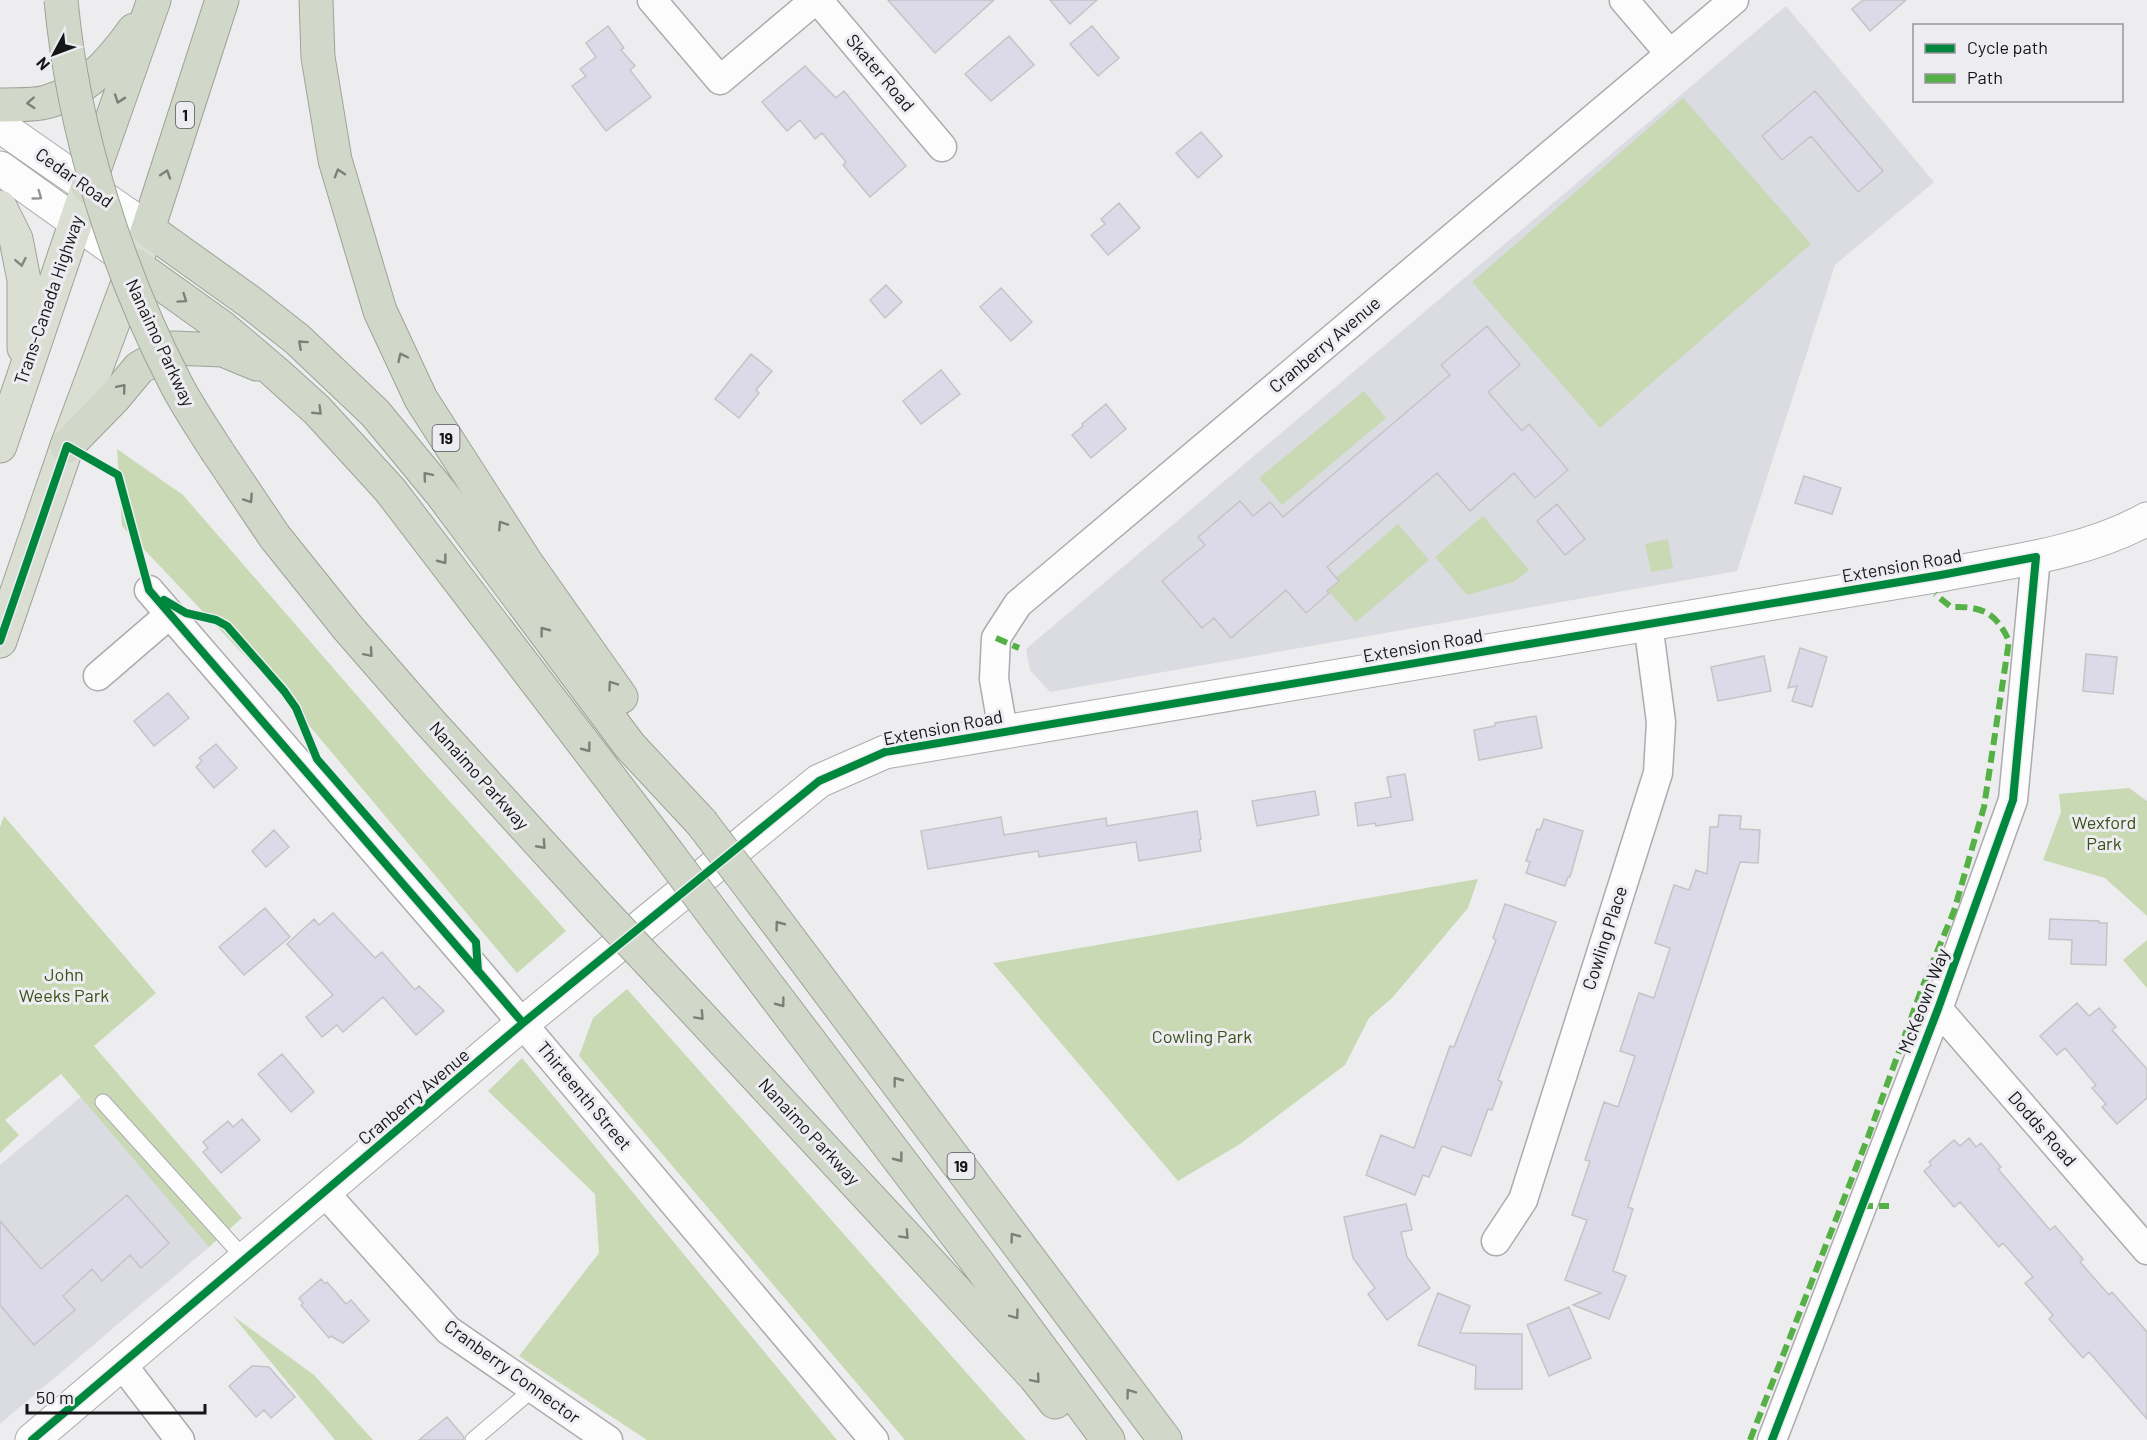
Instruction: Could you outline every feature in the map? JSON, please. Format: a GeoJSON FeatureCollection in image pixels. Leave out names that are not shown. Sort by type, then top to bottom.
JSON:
{"type":"FeatureCollection","features":[{"type":"Feature","properties":{"kind":"highway","name":"Nanaimo Parkway"},"geometry":{"type":"LineString","coordinates":[[61,0],[64,32],[82,126],[109,225],[143,315],[177,387],[275,537],[348,628],[428,720],[599,908],[1027,1369],[1084,1440]]}},
{"type":"Feature","properties":{"kind":"highway","name":"1"},"geometry":{"type":"LineString","coordinates":[[0,641],[67,446],[148,229],[222,0]]}},
{"type":"Feature","properties":{"kind":"highway","name":"19"},"geometry":{"type":"LineString","coordinates":[[316,0],[318,57],[335,160],[380,311],[421,399],[525,561],[656,748],[701,822],[1165,1440]]}},
{"type":"Feature","properties":{"kind":"highway"},"geometry":{"type":"LineString","coordinates":[[0,105],[45,102],[86,84],[115,56],[153,2]]}},
{"type":"Feature","properties":{"kind":"highway"},"geometry":{"type":"LineString","coordinates":[[87,189],[153,2]]}},
{"type":"Feature","properties":{"kind":"highway","name":"Trans-Canada Highway"},"geometry":{"type":"LineString","coordinates":[[0,446],[87,189]]}},
{"type":"Feature","properties":{"kind":"highway"},"geometry":{"type":"LineString","coordinates":[[0,207],[16,238],[24,280],[22,322],[25,369]]}},
{"type":"Feature","properties":{"kind":"highway"},"geometry":{"type":"LineString","coordinates":[[148,229],[250,302],[297,339],[375,413],[441,493],[630,746],[701,822]]}},
{"type":"Feature","properties":{"kind":"highway"},"geometry":{"type":"LineString","coordinates":[[135,265],[224,328],[275,372],[324,417],[390,490],[967,1249],[1108,1440]]}},
{"type":"Feature","properties":{"kind":"highway"},"geometry":{"type":"LineString","coordinates":[[67,446],[114,398],[139,368],[173,348],[223,350],[275,372]]}},
{"type":"Feature","properties":{"kind":"street"},"geometry":{"type":"LineString","coordinates":[[652,0],[720,80],[817,0]]}},
{"type":"Feature","properties":{"kind":"street","name":"Skater Road"},"geometry":{"type":"LineString","coordinates":[[817,0],[942,147]]}},
{"type":"Feature","properties":{"kind":"street"},"geometry":{"type":"LineString","coordinates":[[1624,0],[1670,54]]}},
{"type":"Feature","properties":{"kind":"street","name":"Cranberry Avenue"},"geometry":{"type":"LineString","coordinates":[[1003,731],[994,679],[996,638],[1018,604],[1734,0]]}},
{"type":"Feature","properties":{"kind":"street","name":"Cedar Road"},"geometry":{"type":"LineString","coordinates":[[0,126],[87,189],[148,229]]}},
{"type":"Feature","properties":{"kind":"street","name":"Cedar Road"},"geometry":{"type":"LineString","coordinates":[[0,168],[135,265]]}},
{"type":"Feature","properties":{"kind":"street","name":"Extension Road"},"geometry":{"type":"LineString","coordinates":[[819,781],[885,752],[1941,575],[2036,557],[2075,548],[2147,519]]}},
{"type":"Feature","properties":{"kind":"street","name":"McKeown Way"},"geometry":{"type":"LineString","coordinates":[[1772,1440],[1938,1009],[2013,800],[2036,557]]}},
{"type":"Feature","properties":{"kind":"street","name":"Thirteenth Street"},"geometry":{"type":"LineString","coordinates":[[149,590],[523,1023],[874,1440]]}},
{"type":"Feature","properties":{"kind":"street"},"geometry":{"type":"LineString","coordinates":[[98,676],[170,614]]}},
{"type":"Feature","properties":{"kind":"street","name":"Cowling Place"},"geometry":{"type":"LineString","coordinates":[[1496,1240],[1523,1200],[1658,773],[1661,722],[1648,623]]}},
{"type":"Feature","properties":{"kind":"street","name":"Cranberry Avenue"},"geometry":{"type":"LineString","coordinates":[[32,1440],[523,1023],[819,781]]}},
{"type":"Feature","properties":{"kind":"street","name":"Dodds Road"},"geometry":{"type":"LineString","coordinates":[[1938,1009],[2147,1250]]}},
{"type":"Feature","properties":{"kind":"street","name":"Cranberry Connector"},"geometry":{"type":"LineString","coordinates":[[324,1192],[448,1330],[608,1440]]}},
{"type":"Feature","properties":{"kind":"street"},"geometry":{"type":"LineString","coordinates":[[121,1363],[180,1440]]}},
{"type":"Feature","properties":{"kind":"lane"},"geometry":{"type":"LineString","coordinates":[[103,1102],[245,1259]]}},
{"type":"Feature","properties":{"kind":"lane"},"geometry":{"type":"LineString","coordinates":[[473,1440],[533,1389]]}},
{"type":"Feature","properties":{"kind":"shaded area"},"geometry":{"type":"Polygon","coordinates":[[[1786,6],[1934,182],[1835,265],[1737,571],[1050,692],[1030,670],[1026,649],[1786,6]]]}},
{"type":"Feature","properties":{"kind":"shaded area"},"geometry":{"type":"Polygon","coordinates":[[[82,1096],[209,1247],[0,1424],[0,1165],[82,1096]]]}},
{"type":"Feature","properties":{"kind":"green space"},"geometry":{"type":"Polygon","coordinates":[[[1683,98],[1811,244],[1600,428],[1472,282],[1683,98]]]}},
{"type":"Feature","properties":{"kind":"green space"},"geometry":{"type":"Polygon","coordinates":[[[1364,391],[1386,418],[1282,505],[1259,478],[1364,391]]]}},
{"type":"Feature","properties":{"kind":"green space"},"geometry":{"type":"Polygon","coordinates":[[[117,449],[183,495],[419,767],[566,931],[517,973],[297,711],[122,526],[117,449]]]}},
{"type":"Feature","properties":{"kind":"green space"},"geometry":{"type":"Polygon","coordinates":[[[1483,516],[1529,570],[1514,582],[1467,595],[1435,557],[1483,516]]]}},
{"type":"Feature","properties":{"kind":"green space"},"geometry":{"type":"Polygon","coordinates":[[[1398,524],[1429,560],[1356,622],[1325,587],[1398,524]]]}},
{"type":"Feature","properties":{"kind":"green space"},"geometry":{"type":"Polygon","coordinates":[[[1668,539],[1673,568],[1651,572],[1645,544],[1668,539]]]}},
{"type":"Feature","properties":{"kind":"green space","name":"Wexford Park"},"geometry":{"type":"Polygon","coordinates":[[[2129,788],[2147,801],[2147,916],[2105,878],[2043,860],[2061,812],[2059,794],[2129,788]]]}},
{"type":"Feature","properties":{"kind":"green space","name":"John Weeks Park"},"geometry":{"type":"Polygon","coordinates":[[[4,816],[156,993],[94,1046],[242,1218],[209,1247],[61,1074],[5,1120],[19,1135],[0,1153],[0,827],[4,816]]]}},
{"type":"Feature","properties":{"kind":"green space","name":"Cowling Park"},"geometry":{"type":"Polygon","coordinates":[[[1478,879],[1468,908],[1393,997],[1369,1018],[1345,1065],[1240,1144],[1178,1181],[993,963],[1478,879]]]}},
{"type":"Feature","properties":{"kind":"green space"},"geometry":{"type":"Polygon","coordinates":[[[2147,940],[2147,988],[2123,960],[2147,940]]]}},
{"type":"Feature","properties":{"kind":"green space"},"geometry":{"type":"Polygon","coordinates":[[[627,989],[1026,1440],[905,1440],[579,1056],[593,1018],[627,989]]]}},
{"type":"Feature","properties":{"kind":"green space"},"geometry":{"type":"Polygon","coordinates":[[[522,1058],[837,1440],[647,1440],[519,1356],[599,1253],[595,1194],[488,1091],[522,1058]]]}},
{"type":"Feature","properties":{"kind":"green space"},"geometry":{"type":"Polygon","coordinates":[[[233,1316],[314,1375],[373,1440],[335,1440],[233,1316]]]}},
{"type":"Feature","properties":{"kind":"building"},"geometry":{"type":"Polygon","coordinates":[[[888,0],[994,0],[935,53],[888,0]]]}},
{"type":"Feature","properties":{"kind":"building"},"geometry":{"type":"Polygon","coordinates":[[[1050,0],[1097,0],[1070,24],[1050,0]]]}},
{"type":"Feature","properties":{"kind":"building"},"geometry":{"type":"Polygon","coordinates":[[[1863,0],[1906,0],[1870,31],[1852,9],[1863,0]]]}},
{"type":"Feature","properties":{"kind":"building"},"geometry":{"type":"Polygon","coordinates":[[[608,26],[624,48],[621,50],[635,66],[630,70],[651,97],[606,131],[572,86],[586,76],[580,69],[596,57],[586,43],[608,26]]]}},
{"type":"Feature","properties":{"kind":"building"},"geometry":{"type":"Polygon","coordinates":[[[1092,26],[1119,58],[1098,76],[1070,44],[1092,26]]]}},
{"type":"Feature","properties":{"kind":"building"},"geometry":{"type":"Polygon","coordinates":[[[1009,36],[1034,65],[991,101],[965,74],[1009,36]]]}},
{"type":"Feature","properties":{"kind":"building"},"geometry":{"type":"Polygon","coordinates":[[[805,66],[836,98],[844,91],[906,166],[870,197],[843,165],[846,162],[822,133],[815,139],[800,120],[787,131],[762,102],[805,66]]]}},
{"type":"Feature","properties":{"kind":"building"},"geometry":{"type":"Polygon","coordinates":[[[1815,91],[1883,171],[1858,192],[1811,136],[1782,160],[1762,136],[1815,91]]]}},
{"type":"Feature","properties":{"kind":"building"},"geometry":{"type":"Polygon","coordinates":[[[1201,132],[1222,156],[1198,178],[1176,153],[1201,132]]]}},
{"type":"Feature","properties":{"kind":"building"},"geometry":{"type":"Polygon","coordinates":[[[1119,203],[1140,228],[1108,255],[1091,235],[1105,224],[1101,219],[1119,203]]]}},
{"type":"Feature","properties":{"kind":"building"},"geometry":{"type":"Polygon","coordinates":[[[886,285],[902,302],[885,318],[870,300],[886,285]]]}},
{"type":"Feature","properties":{"kind":"building"},"geometry":{"type":"Polygon","coordinates":[[[1001,288],[1032,322],[1011,341],[980,307],[1001,288]]]}},
{"type":"Feature","properties":{"kind":"building"},"geometry":{"type":"Polygon","coordinates":[[[1487,326],[1520,365],[1488,392],[1522,431],[1529,424],[1568,470],[1535,498],[1514,473],[1470,511],[1437,473],[1327,567],[1339,581],[1306,613],[1286,590],[1231,638],[1214,618],[1202,628],[1162,581],[1205,545],[1198,537],[1240,501],[1253,516],[1270,502],[1283,517],[1450,375],[1441,365],[1487,326]]]}},
{"type":"Feature","properties":{"kind":"building"},"geometry":{"type":"Polygon","coordinates":[[[751,354],[772,371],[756,390],[759,393],[739,418],[715,399],[751,354]]]}},
{"type":"Feature","properties":{"kind":"building"},"geometry":{"type":"Polygon","coordinates":[[[941,370],[960,394],[921,424],[903,401],[941,370]]]}},
{"type":"Feature","properties":{"kind":"building"},"geometry":{"type":"Polygon","coordinates":[[[1106,404],[1126,429],[1091,458],[1072,435],[1106,404]]]}},
{"type":"Feature","properties":{"kind":"building"},"geometry":{"type":"Polygon","coordinates":[[[1804,476],[1841,488],[1832,514],[1795,503],[1804,476]]]}},
{"type":"Feature","properties":{"kind":"building"},"geometry":{"type":"Polygon","coordinates":[[[1557,504],[1585,539],[1565,555],[1537,521],[1557,504]]]}},
{"type":"Feature","properties":{"kind":"building"},"geometry":{"type":"Polygon","coordinates":[[[1800,648],[1827,657],[1812,707],[1792,701],[1797,686],[1788,688],[1800,648]]]}},
{"type":"Feature","properties":{"kind":"building"},"geometry":{"type":"Polygon","coordinates":[[[2086,654],[2117,657],[2113,694],[2083,691],[2086,654]]]}},
{"type":"Feature","properties":{"kind":"building"},"geometry":{"type":"Polygon","coordinates":[[[1764,656],[1771,691],[1718,701],[1711,667],[1764,656]]]}},
{"type":"Feature","properties":{"kind":"building"},"geometry":{"type":"Polygon","coordinates":[[[168,693],[189,718],[154,746],[134,721],[168,693]]]}},
{"type":"Feature","properties":{"kind":"building"},"geometry":{"type":"Polygon","coordinates":[[[1536,716],[1542,748],[1479,760],[1474,730],[1495,726],[1495,723],[1536,716]]]}},
{"type":"Feature","properties":{"kind":"building"},"geometry":{"type":"Polygon","coordinates":[[[216,744],[237,768],[214,788],[196,767],[202,761],[199,758],[216,744]]]}},
{"type":"Feature","properties":{"kind":"building"},"geometry":{"type":"Polygon","coordinates":[[[1405,774],[1413,820],[1376,826],[1375,823],[1358,826],[1355,803],[1391,797],[1387,777],[1405,774]]]}},
{"type":"Feature","properties":{"kind":"building"},"geometry":{"type":"Polygon","coordinates":[[[1315,791],[1319,815],[1257,826],[1252,801],[1315,791]]]}},
{"type":"Feature","properties":{"kind":"building"},"geometry":{"type":"Polygon","coordinates":[[[1197,811],[1201,851],[1139,861],[1136,842],[1039,857],[1038,851],[928,869],[921,831],[1001,817],[1004,835],[1106,818],[1107,826],[1197,811]]]}},
{"type":"Feature","properties":{"kind":"building"},"geometry":{"type":"Polygon","coordinates":[[[1719,815],[1741,816],[1740,829],[1760,830],[1758,863],[1740,862],[1628,1207],[1633,1209],[1613,1271],[1626,1276],[1609,1319],[1573,1305],[1601,1293],[1565,1280],[1587,1220],[1572,1215],[1590,1161],[1585,1160],[1604,1102],[1618,1107],[1635,1056],[1620,1051],[1639,993],[1654,998],[1670,948],[1655,943],[1674,885],[1689,890],[1696,870],[1707,874],[1710,827],[1718,827],[1719,815]]]}},
{"type":"Feature","properties":{"kind":"building"},"geometry":{"type":"Polygon","coordinates":[[[1544,819],[1583,831],[1570,877],[1565,886],[1526,873],[1530,862],[1526,861],[1537,829],[1540,830],[1544,819]]]}},
{"type":"Feature","properties":{"kind":"building"},"geometry":{"type":"Polygon","coordinates":[[[274,830],[289,847],[266,867],[252,851],[274,830]]]}},
{"type":"Feature","properties":{"kind":"building"},"geometry":{"type":"Polygon","coordinates":[[[1505,904],[1556,922],[1498,1080],[1502,1082],[1492,1110],[1488,1109],[1471,1156],[1442,1146],[1429,1177],[1423,1175],[1415,1195],[1366,1175],[1381,1135],[1414,1148],[1450,1046],[1454,1047],[1496,940],[1493,938],[1505,904]]]}},
{"type":"Feature","properties":{"kind":"building"},"geometry":{"type":"Polygon","coordinates":[[[265,908],[290,937],[244,975],[219,947],[265,908]]]}},
{"type":"Feature","properties":{"kind":"building"},"geometry":{"type":"Polygon","coordinates":[[[333,913],[375,958],[382,952],[415,990],[419,986],[444,1011],[416,1035],[383,997],[343,1032],[337,1025],[322,1037],[306,1017],[333,995],[287,944],[314,919],[319,925],[333,913]]]}},
{"type":"Feature","properties":{"kind":"building"},"geometry":{"type":"Polygon","coordinates":[[[2050,919],[2107,923],[2106,965],[2071,964],[2072,940],[2049,939],[2050,919]]]}},
{"type":"Feature","properties":{"kind":"building"},"geometry":{"type":"Polygon","coordinates":[[[2077,1003],[2089,1016],[2099,1008],[2116,1027],[2112,1030],[2147,1069],[2147,1098],[2117,1124],[2102,1107],[2106,1104],[2092,1088],[2096,1085],[2065,1048],[2057,1055],[2040,1036],[2077,1003]]]}},
{"type":"Feature","properties":{"kind":"building"},"geometry":{"type":"Polygon","coordinates":[[[282,1054],[314,1092],[291,1112],[258,1074],[282,1054]]]}},
{"type":"Feature","properties":{"kind":"building"},"geometry":{"type":"Polygon","coordinates":[[[242,1119],[260,1140],[221,1173],[203,1152],[208,1148],[203,1142],[228,1121],[233,1127],[242,1119]]]}},
{"type":"Feature","properties":{"kind":"building"},"geometry":{"type":"Polygon","coordinates":[[[1969,1138],[1976,1147],[1981,1143],[2001,1167],[1998,1169],[2050,1230],[2055,1226],[2083,1259],[2080,1262],[2109,1295],[2112,1292],[2147,1332],[2147,1419],[2089,1352],[2083,1358],[2049,1319],[2053,1315],[2025,1283],[2033,1277],[2003,1243],[1999,1247],[1960,1202],[1954,1207],[1924,1171],[1931,1165],[1929,1162],[1954,1140],[1960,1146],[1969,1138]]]}},
{"type":"Feature","properties":{"kind":"building"},"geometry":{"type":"Polygon","coordinates":[[[127,1195],[169,1243],[141,1268],[130,1255],[102,1281],[92,1269],[63,1296],[75,1310],[34,1345],[0,1305],[0,1221],[41,1269],[127,1195]]]}},
{"type":"Feature","properties":{"kind":"building"},"geometry":{"type":"Polygon","coordinates":[[[1406,1204],[1412,1230],[1401,1232],[1407,1257],[1430,1288],[1387,1320],[1368,1294],[1375,1288],[1353,1258],[1344,1217],[1406,1204]]]}},
{"type":"Feature","properties":{"kind":"building"},"geometry":{"type":"Polygon","coordinates":[[[321,1279],[325,1284],[327,1282],[346,1304],[351,1300],[369,1321],[343,1343],[331,1336],[329,1338],[301,1305],[303,1303],[299,1298],[321,1279]]]}},
{"type":"Feature","properties":{"kind":"building"},"geometry":{"type":"Polygon","coordinates":[[[1438,1293],[1470,1306],[1460,1333],[1522,1334],[1522,1389],[1475,1389],[1476,1366],[1418,1345],[1438,1293]]]}},
{"type":"Feature","properties":{"kind":"building"},"geometry":{"type":"Polygon","coordinates":[[[1569,1307],[1591,1358],[1549,1376],[1527,1325],[1569,1307]]]}},
{"type":"Feature","properties":{"kind":"building"},"geometry":{"type":"Polygon","coordinates":[[[252,1366],[269,1367],[295,1397],[271,1418],[264,1410],[256,1417],[229,1386],[252,1366]]]}},
{"type":"Feature","properties":{"kind":"building"},"geometry":{"type":"Polygon","coordinates":[[[447,1417],[464,1437],[463,1440],[419,1440],[447,1417]]]}},
{"type":"Feature","properties":{"kind":"marked path"},"geometry":{"type":"LineString","coordinates":[[1750,1440],[1868,1137],[1922,988],[1954,911],[1984,807],[2009,641],[1993,617],[1971,608],[1951,607],[1935,594]]}},
{"type":"Feature","properties":{"kind":"marked path"},"geometry":{"type":"LineString","coordinates":[[996,638],[1019,648]]}},
{"type":"Feature","properties":{"kind":"marked path"},"geometry":{"type":"LineString","coordinates":[[1861,1206],[1889,1206]]}},
{"type":"Feature","properties":{"kind":"cycle path"},"geometry":{"type":"LineString","coordinates":[[0,641],[67,446],[118,475],[149,590],[523,1023]]}},
{"type":"Feature","properties":{"kind":"cycle path"},"geometry":{"type":"LineString","coordinates":[[32,1440],[523,1023],[819,781],[885,752],[1941,575],[2036,557],[2013,800],[1938,1009],[1772,1440]]}},
{"type":"Feature","properties":{"kind":"cycle path"},"geometry":{"type":"LineString","coordinates":[[164,600],[186,613],[216,620],[227,626],[284,691],[296,708],[317,759],[476,942],[478,971]]}}]}
